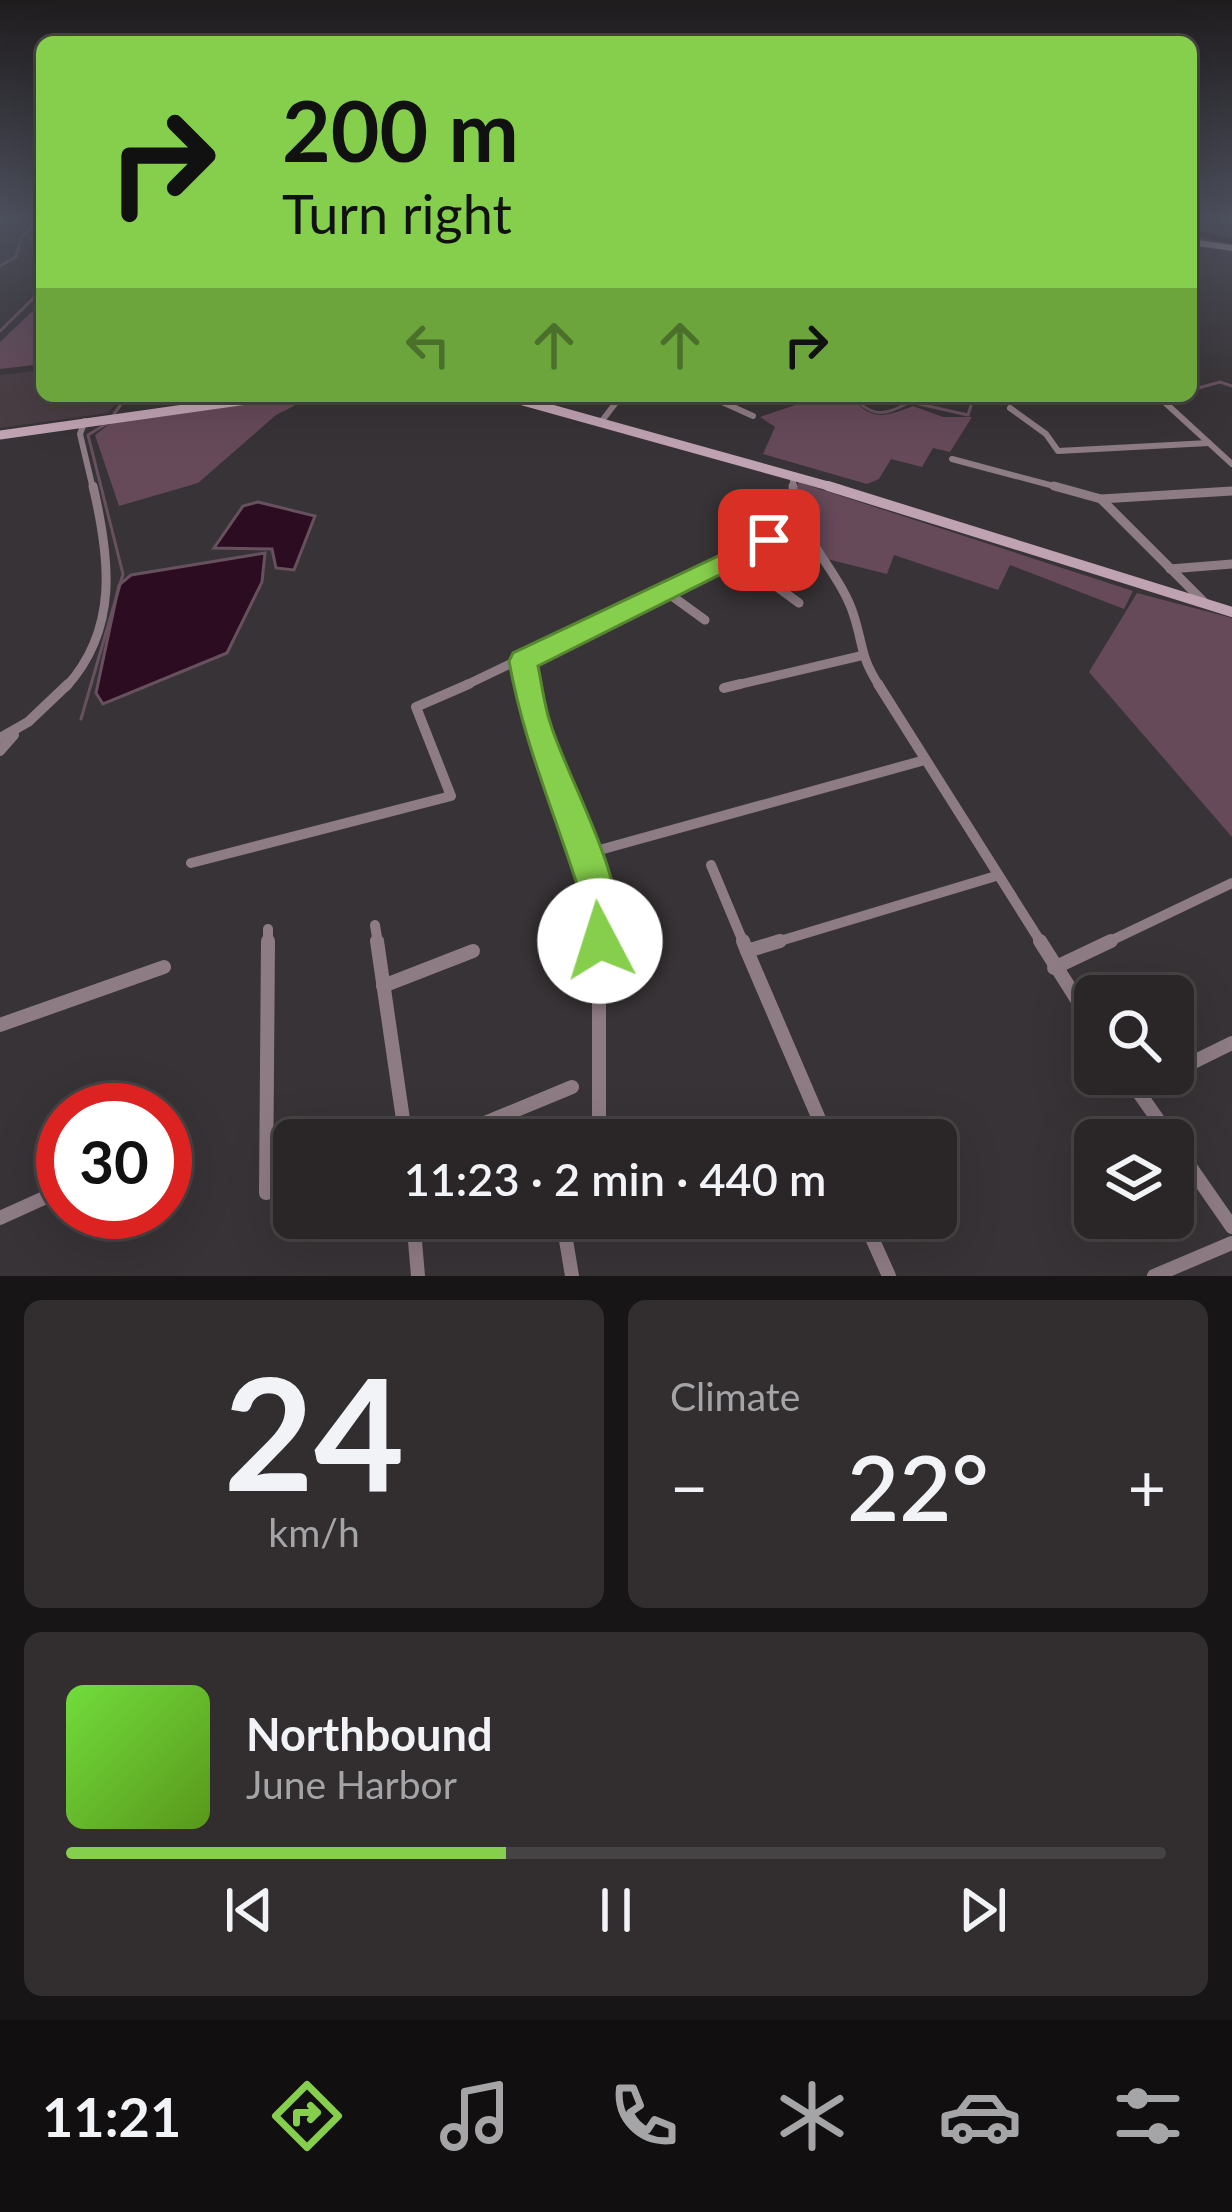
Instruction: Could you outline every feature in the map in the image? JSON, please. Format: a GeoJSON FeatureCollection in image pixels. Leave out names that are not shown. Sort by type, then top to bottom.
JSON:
{"type":"FeatureCollection","features":[{"type":"Feature","properties":{"kind":"main road"},"geometry":{"type":"LineString","coordinates":[[0,435],[229,402]]}},
{"type":"Feature","properties":{"kind":"main road"},"geometry":{"type":"LineString","coordinates":[[546,402],[601,422],[938,517],[1211,609],[1232,612]]}},
{"type":"Feature","properties":{"kind":"street"},"geometry":{"type":"LineString","coordinates":[[601,422],[616,402]]}},
{"type":"Feature","properties":{"kind":"street"},"geometry":{"type":"LineString","coordinates":[[722,402],[753,416]]}},
{"type":"Feature","properties":{"kind":"street"},"geometry":{"type":"LineString","coordinates":[[1164,402],[1232,464]]}},
{"type":"Feature","properties":{"kind":"street"},"geometry":{"type":"LineString","coordinates":[[1010,408],[1046,434],[1058,452],[1209,443]]}},
{"type":"Feature","properties":{"kind":"street"},"geometry":{"type":"LineString","coordinates":[[0,751],[88,665],[103,621],[112,577],[80,434],[85,421]]}},
{"type":"Feature","properties":{"kind":"street"},"geometry":{"type":"LineString","coordinates":[[952,459],[1101,499],[1232,491]]}},
{"type":"Feature","properties":{"kind":"street"},"geometry":{"type":"LineString","coordinates":[[794,475],[794,508],[854,614],[853,634],[860,656],[1074,997]]}},
{"type":"Feature","properties":{"kind":"street"},"geometry":{"type":"LineString","coordinates":[[1101,499],[1211,609]]}},
{"type":"Feature","properties":{"kind":"street"},"geometry":{"type":"LineString","coordinates":[[191,863],[451,796],[416,706],[523,661],[802,524]]}},
{"type":"Feature","properties":{"kind":"street"},"geometry":{"type":"LineString","coordinates":[[735,556],[799,602]]}},
{"type":"Feature","properties":{"kind":"street"},"geometry":{"type":"LineString","coordinates":[[1170,568],[1232,564]]}},
{"type":"Feature","properties":{"kind":"street"},"geometry":{"type":"LineString","coordinates":[[665,590],[705,620]]}},
{"type":"Feature","properties":{"kind":"street"},"geometry":{"type":"LineString","coordinates":[[724,688],[860,656]]}},
{"type":"Feature","properties":{"kind":"street"},"geometry":{"type":"LineString","coordinates":[[523,661],[534,721],[599,898],[599,1119]]}},
{"type":"Feature","properties":{"kind":"street"},"geometry":{"type":"LineString","coordinates":[[0,738],[18,731]]}},
{"type":"Feature","properties":{"kind":"street"},"geometry":{"type":"LineString","coordinates":[[585,854],[925,760]]}},
{"type":"Feature","properties":{"kind":"street"},"geometry":{"type":"LineString","coordinates":[[711,865],[819,1119]]}},
{"type":"Feature","properties":{"kind":"street"},"geometry":{"type":"LineString","coordinates":[[747,951],[996,876]]}},
{"type":"Feature","properties":{"kind":"street"},"geometry":{"type":"LineString","coordinates":[[1054,968],[1232,883]]}},
{"type":"Feature","properties":{"kind":"street"},"geometry":{"type":"LineString","coordinates":[[375,925],[403,1119]]}},
{"type":"Feature","properties":{"kind":"street"},"geometry":{"type":"LineString","coordinates":[[268,929],[266,1193],[273,1191]]}},
{"type":"Feature","properties":{"kind":"street"},"geometry":{"type":"LineString","coordinates":[[383,986],[473,951]]}},
{"type":"Feature","properties":{"kind":"street"},"geometry":{"type":"LineString","coordinates":[[0,1025],[164,967]]}},
{"type":"Feature","properties":{"kind":"street"},"geometry":{"type":"LineString","coordinates":[[1194,1061],[1232,1042]]}},
{"type":"Feature","properties":{"kind":"street"},"geometry":{"type":"LineString","coordinates":[[496,1119],[572,1088]]}},
{"type":"Feature","properties":{"kind":"street"},"geometry":{"type":"LineString","coordinates":[[1194,1173],[1232,1227]]}},
{"type":"Feature","properties":{"kind":"street"},"geometry":{"type":"LineString","coordinates":[[0,1218],[36,1202]]}},
{"type":"Feature","properties":{"kind":"street"},"geometry":{"type":"LineString","coordinates":[[415,1239],[418,1276]]}},
{"type":"Feature","properties":{"kind":"street"},"geometry":{"type":"LineString","coordinates":[[567,1239],[572,1276]]}},
{"type":"Feature","properties":{"kind":"street"},"geometry":{"type":"LineString","coordinates":[[872,1239],[889,1276]]}},
{"type":"Feature","properties":{"kind":"street"},"geometry":{"type":"LineString","coordinates":[[1154,1276],[1232,1243]]}},
{"type":"Feature","properties":{"kind":"shaded area"},"geometry":{"type":"Polygon","coordinates":[[[36,308],[36,365],[0,369],[0,342],[36,308]]]}},
{"type":"Feature","properties":{"kind":"shaded area"},"geometry":{"type":"Polygon","coordinates":[[[36,371],[36,402],[117,402],[108,413],[0,428],[0,375],[36,371]]]}},
{"type":"Feature","properties":{"kind":"shaded area"},"geometry":{"type":"Polygon","coordinates":[[[258,402],[294,402],[198,483],[119,506],[95,435],[112,422],[258,402]]]}},
{"type":"Feature","properties":{"kind":"shaded area"},"geometry":{"type":"Polygon","coordinates":[[[804,402],[856,402],[878,415],[913,406],[943,417],[972,417],[950,452],[933,448],[922,467],[891,459],[879,479],[867,484],[763,454],[775,427],[760,417],[804,402]]]}},
{"type":"Feature","properties":{"kind":"shaded area"},"geometry":{"type":"Polygon","coordinates":[[[798,482],[1133,591],[1124,609],[1010,565],[998,590],[894,555],[887,574],[823,558],[798,506],[798,482]]]}},
{"type":"Feature","properties":{"kind":"shaded area"},"geometry":{"type":"Polygon","coordinates":[[[258,502],[315,516],[294,570],[276,568],[272,549],[214,548],[243,506],[258,502]]]}},
{"type":"Feature","properties":{"kind":"shaded area"},"geometry":{"type":"Polygon","coordinates":[[[265,553],[262,582],[227,653],[103,704],[96,693],[119,585],[131,575],[265,553]]]}},
{"type":"Feature","properties":{"kind":"shaded area"},"geometry":{"type":"Polygon","coordinates":[[[1137,593],[1232,618],[1232,837],[1089,672],[1137,593]]]}},
{"type":"Feature","properties":{"kind":"waterway"},"geometry":{"type":"LineString","coordinates":[[0,331],[36,296]]}},
{"type":"Feature","properties":{"kind":"waterway"},"geometry":{"type":"LineString","coordinates":[[1197,388],[1220,382],[1232,386]]}},
{"type":"Feature","properties":{"kind":"waterway"},"geometry":{"type":"LineString","coordinates":[[114,414],[123,402]]}},
{"type":"Feature","properties":{"kind":"waterway"},"geometry":{"type":"LineString","coordinates":[[858,402],[879,412],[910,402]]}},
{"type":"Feature","properties":{"kind":"waterway"},"geometry":{"type":"LineString","coordinates":[[910,402],[968,415],[972,402]]}},
{"type":"Feature","properties":{"kind":"waterway"},"geometry":{"type":"LineString","coordinates":[[81,719],[123,574],[88,435],[106,424]]}},
{"type":"Feature","properties":{"kind":"route"},"geometry":{"type":"LineString","coordinates":[[600,941],[599,898],[534,721],[523,661],[769,540]]}}]}
